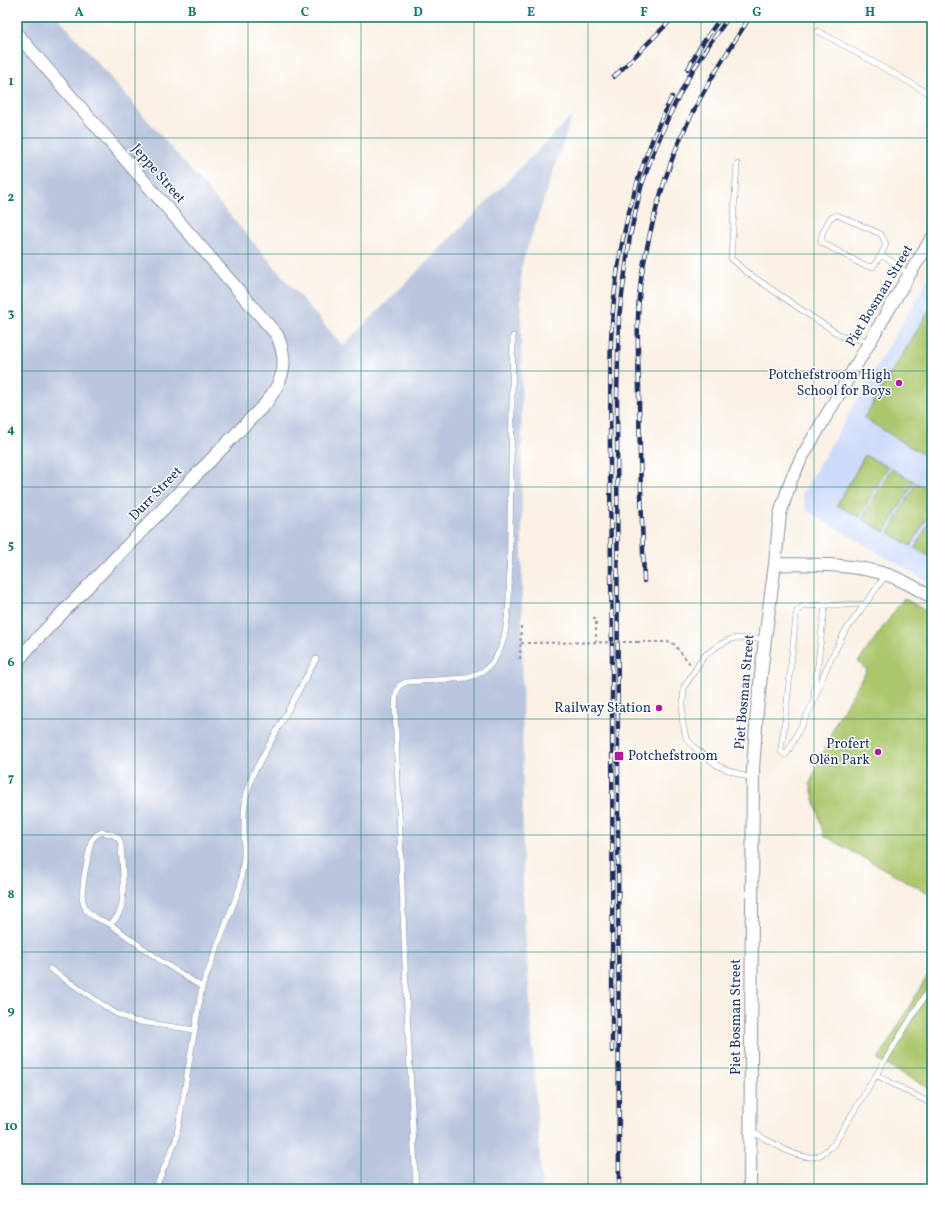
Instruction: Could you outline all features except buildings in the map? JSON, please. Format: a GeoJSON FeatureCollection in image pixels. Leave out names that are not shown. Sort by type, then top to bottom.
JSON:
{"type":"FeatureCollection","features":[{"type":"Feature","properties":{"kind":"street","name":"Jeppe Street"},"geometry":{"type":"LineString","coordinates":[[17,34],[277,335]]}},
{"type":"Feature","properties":{"kind":"street","name":"Piet Bosman Street"},"geometry":{"type":"LineString","coordinates":[[750,1189],[753,780],[757,711],[780,514],[791,480],[802,457],[932,238]]}},
{"type":"Feature","properties":{"kind":"street","name":"Durr Street"},"geometry":{"type":"LineString","coordinates":[[17,662],[43,633],[266,403],[277,388],[282,374],[284,360],[282,346],[277,335]]}},
{"type":"Feature","properties":{"kind":"street"},"geometry":{"type":"LineString","coordinates":[[775,564],[837,565],[867,569],[886,574],[932,597]]}},
{"type":"Feature","properties":{"kind":"lane"},"geometry":{"type":"LineString","coordinates":[[818,31],[932,95]]}},
{"type":"Feature","properties":{"kind":"lane"},"geometry":{"type":"LineString","coordinates":[[737,164],[731,258],[745,271],[809,315],[843,336],[870,341]]}},
{"type":"Feature","properties":{"kind":"lane"},"geometry":{"type":"LineString","coordinates":[[837,215],[881,234],[886,244],[881,255],[873,267],[863,264],[821,242],[822,234],[830,218],[837,215]]}},
{"type":"Feature","properties":{"kind":"lane"},"geometry":{"type":"LineString","coordinates":[[881,255],[909,275]]}},
{"type":"Feature","properties":{"kind":"lane"},"geometry":{"type":"LineString","coordinates":[[416,1189],[406,989],[395,708],[396,694],[399,686],[406,682],[467,678],[476,675],[486,669],[496,656],[502,644],[506,627],[509,599],[513,336]]}},
{"type":"Feature","properties":{"kind":"lane"},"geometry":{"type":"LineString","coordinates":[[865,604],[803,606],[797,611],[781,748],[783,754],[787,754],[812,705],[826,669],[844,633],[865,604],[886,574]]}},
{"type":"Feature","properties":{"kind":"lane"},"geometry":{"type":"LineString","coordinates":[[812,705],[825,605]]}},
{"type":"Feature","properties":{"kind":"lane"},"geometry":{"type":"LineString","coordinates":[[753,780],[718,766],[697,750],[686,738],[682,719],[684,687],[704,656],[719,645],[734,638],[765,639]]}},
{"type":"Feature","properties":{"kind":"lane"},"geometry":{"type":"LineString","coordinates":[[155,1189],[176,1140],[202,987],[240,888],[244,857],[244,811],[246,797],[253,774],[316,660]]}},
{"type":"Feature","properties":{"kind":"lane"},"geometry":{"type":"LineString","coordinates":[[110,924],[117,917],[122,901],[123,887],[121,845],[119,839],[114,835],[102,832],[96,835],[91,841],[82,895],[86,910],[94,917],[110,924],[161,961],[202,987]]}},
{"type":"Feature","properties":{"kind":"lane"},"geometry":{"type":"LineString","coordinates":[[50,969],[115,1013],[134,1021],[195,1030]]}},
{"type":"Feature","properties":{"kind":"lane"},"geometry":{"type":"LineString","coordinates":[[750,1130],[793,1153],[804,1157],[812,1158],[819,1156],[833,1145],[932,984]]}},
{"type":"Feature","properties":{"kind":"lane"},"geometry":{"type":"LineString","coordinates":[[876,1075],[932,1104]]}},
{"type":"Feature","properties":{"kind":"path"},"geometry":{"type":"LineString","coordinates":[[593,619],[596,619],[596,642]]}},
{"type":"Feature","properties":{"kind":"path"},"geometry":{"type":"LineString","coordinates":[[520,659],[521,626]]}},
{"type":"Feature","properties":{"kind":"path"},"geometry":{"type":"LineString","coordinates":[[521,644],[672,642],[695,671]]}},
{"type":"Feature","properties":{"kind":"shaded area"},"geometry":{"type":"Polygon","coordinates":[[[17,17],[58,17],[343,346],[572,116],[521,267],[523,895],[542,1189],[17,1189],[17,17]]]}},
{"type":"Feature","properties":{"kind":"shaded area","name":"Potchefstroom High School for Boys"},"geometry":{"type":"Polygon","coordinates":[[[932,272],[932,584],[807,511],[802,494],[932,272]]]}},
{"type":"Feature","properties":{"kind":"green space"},"geometry":{"type":"Polygon","coordinates":[[[932,306],[932,460],[864,418],[932,306]]]}},
{"type":"Feature","properties":{"kind":"green space"},"geometry":{"type":"Polygon","coordinates":[[[865,455],[888,467],[859,517],[837,505],[865,455]]]}},
{"type":"Feature","properties":{"kind":"green space"},"geometry":{"type":"Polygon","coordinates":[[[891,469],[914,481],[885,532],[862,519],[891,469]]]}},
{"type":"Feature","properties":{"kind":"green space"},"geometry":{"type":"Polygon","coordinates":[[[916,483],[932,491],[932,509],[911,546],[889,533],[916,483]]]}},
{"type":"Feature","properties":{"kind":"green space"},"geometry":{"type":"Polygon","coordinates":[[[932,517],[932,558],[915,548],[932,517]]]}},
{"type":"Feature","properties":{"kind":"green space","name":"Profert Olën Park"},"geometry":{"type":"Polygon","coordinates":[[[904,598],[932,615],[926,624],[932,627],[932,895],[824,836],[810,783],[837,720],[867,670],[858,662],[904,598]]]}},
{"type":"Feature","properties":{"kind":"green space"},"geometry":{"type":"Polygon","coordinates":[[[932,968],[932,1090],[878,1060],[932,968]]]}},
{"type":"Feature","properties":{"kind":"railway"},"geometry":{"type":"LineString","coordinates":[[614,77],[674,17]]}},
{"type":"Feature","properties":{"kind":"railway"},"geometry":{"type":"LineString","coordinates":[[688,69],[700,47],[721,17]]}},
{"type":"Feature","properties":{"kind":"railway"},"geometry":{"type":"LineString","coordinates":[[619,1189],[617,396],[619,317],[630,236],[641,187],[652,156],[668,118],[688,78],[710,43],[729,17]]}},
{"type":"Feature","properties":{"kind":"railway"},"geometry":{"type":"LineString","coordinates":[[644,581],[638,334],[639,293],[644,263],[659,200],[674,154],[699,100],[750,17]]}},
{"type":"Feature","properties":{"kind":"railway"},"geometry":{"type":"LineString","coordinates":[[612,1051],[612,695],[610,514],[611,338],[618,264],[630,207],[648,151],[672,97]]}},
{"type":"Feature","properties":{"kind":"place","name":"Potchefstroom High School for Boys"},"geometry":{"type":"Point","coordinates":[899,383]}},
{"type":"Feature","properties":{"kind":"place","name":"Railway Station"},"geometry":{"type":"Point","coordinates":[659,708]}},
{"type":"Feature","properties":{"kind":"place","name":"Profert Olën Park"},"geometry":{"type":"Point","coordinates":[878,752]}},
{"type":"Feature","properties":{"kind":"place","name":"Potchefstroom"},"geometry":{"type":"Point","coordinates":[619,756]}}]}
